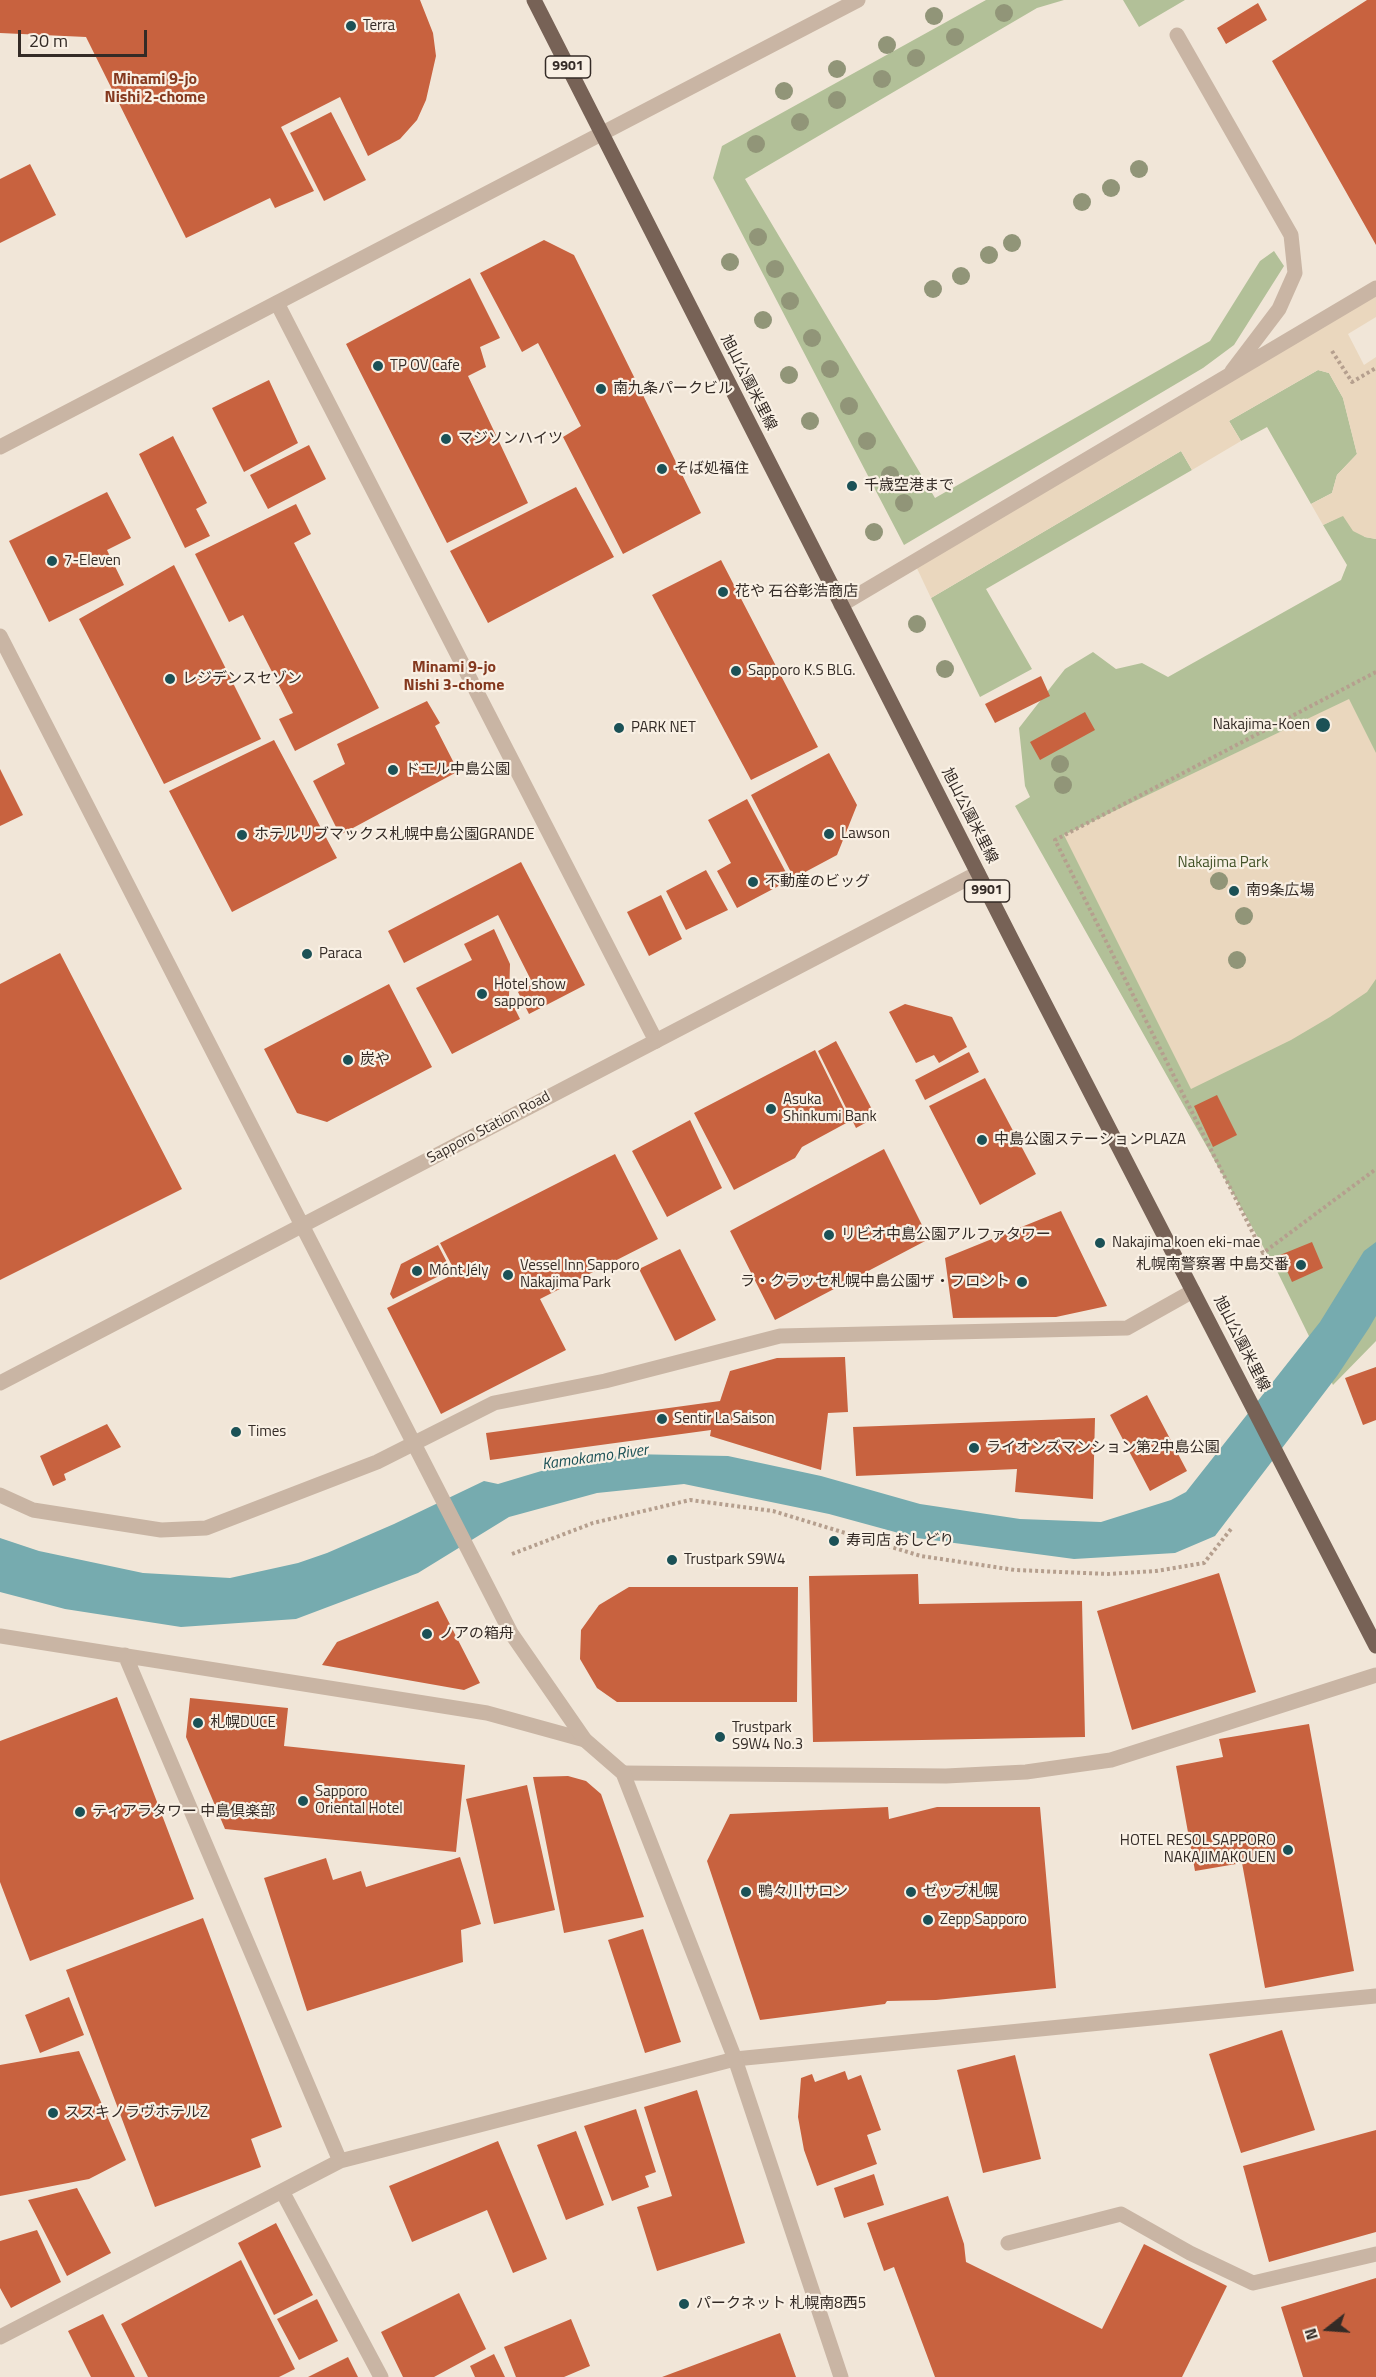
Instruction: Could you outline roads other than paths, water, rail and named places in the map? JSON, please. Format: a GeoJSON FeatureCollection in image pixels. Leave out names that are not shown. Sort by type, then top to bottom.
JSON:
{"type":"FeatureCollection","features":[{"type":"Feature","properties":{"kind":"main road","name":"旭山公園米里線"},"geometry":{"type":"LineString","coordinates":[[534,0],[978,873],[1376,1646]]}},
{"type":"Feature","properties":{"kind":"street"},"geometry":{"type":"LineString","coordinates":[[0,447],[858,0]]}},
{"type":"Feature","properties":{"kind":"street"},"geometry":{"type":"LineString","coordinates":[[1177,35],[1292,236],[1295,273],[1280,309],[1228,376]]}},
{"type":"Feature","properties":{"kind":"street"},"geometry":{"type":"LineString","coordinates":[[841,604],[1376,288]]}},
{"type":"Feature","properties":{"kind":"street"},"geometry":{"type":"LineString","coordinates":[[277,303],[656,1041]]}},
{"type":"Feature","properties":{"kind":"street"},"geometry":{"type":"LineString","coordinates":[[0,636],[511,1633],[585,1740],[623,1773],[735,2059],[841,2377]]}},
{"type":"Feature","properties":{"kind":"street","name":"Sapporo Station Road"},"geometry":{"type":"LineString","coordinates":[[0,1383],[978,873]]}},
{"type":"Feature","properties":{"kind":"street"},"geometry":{"type":"LineString","coordinates":[[0,1495],[33,1510],[161,1530],[206,1528],[377,1462],[494,1403],[605,1381],[780,1336],[1127,1328],[1193,1291]]}},
{"type":"Feature","properties":{"kind":"street"},"geometry":{"type":"LineString","coordinates":[[0,1636],[487,1713],[585,1740]]}},
{"type":"Feature","properties":{"kind":"street"},"geometry":{"type":"LineString","coordinates":[[125,1655],[340,2161]]}},
{"type":"Feature","properties":{"kind":"street"},"geometry":{"type":"LineString","coordinates":[[623,1773],[946,1776],[1026,1772],[1111,1760],[1376,1675]]}},
{"type":"Feature","properties":{"kind":"street"},"geometry":{"type":"LineString","coordinates":[[0,2337],[340,2161],[735,2059],[1376,1996]]}},
{"type":"Feature","properties":{"kind":"street"},"geometry":{"type":"LineString","coordinates":[[282,2191],[381,2377]]}},
{"type":"Feature","properties":{"kind":"street"},"geometry":{"type":"LineString","coordinates":[[1008,2243],[1121,2214],[1190,2253],[1253,2283],[1376,2254]]}},
{"type":"Feature","properties":{"kind":"water"},"geometry":{"type":"Polygon","coordinates":[[[1376,1242],[1376,1316],[1369,1328],[1337,1376],[1215,1536],[1175,1553],[1074,1559],[917,1538],[829,1514],[684,1484],[597,1493],[509,1517],[418,1573],[296,1619],[181,1627],[65,1609],[0,1592],[0,1538],[39,1551],[143,1573],[230,1578],[298,1563],[327,1553],[484,1481],[498,1484],[548,1469],[628,1454],[728,1456],[821,1476],[920,1504],[1020,1519],[1101,1522],[1171,1500],[1186,1492],[1320,1322],[1364,1251],[1376,1242]]]}},
{"type":"Feature","properties":{"kind":"place","name":"Terra"},"geometry":{"type":"Point","coordinates":[351,26]}},
{"type":"Feature","properties":{"kind":"place","name":"TP OV Cafe"},"geometry":{"type":"Point","coordinates":[378,366]}},
{"type":"Feature","properties":{"kind":"place","name":"南九条パークビル"},"geometry":{"type":"Point","coordinates":[601,389]}},
{"type":"Feature","properties":{"kind":"place","name":"マジソンハイツ"},"geometry":{"type":"Point","coordinates":[446,439]}},
{"type":"Feature","properties":{"kind":"place","name":"そば処福住"},"geometry":{"type":"Point","coordinates":[662,469]}},
{"type":"Feature","properties":{"kind":"place","name":"千歳空港まで"},"geometry":{"type":"Point","coordinates":[852,486]}},
{"type":"Feature","properties":{"kind":"place","name":"7-Eleven"},"geometry":{"type":"Point","coordinates":[52,561]}},
{"type":"Feature","properties":{"kind":"place","name":"花や 石谷彰浩商店"},"geometry":{"type":"Point","coordinates":[723,592]}},
{"type":"Feature","properties":{"kind":"place","name":"Sapporo K.S BLG."},"geometry":{"type":"Point","coordinates":[736,671]}},
{"type":"Feature","properties":{"kind":"place","name":"レジデンスセゾン"},"geometry":{"type":"Point","coordinates":[170,679]}},
{"type":"Feature","properties":{"kind":"place","name":"Nakajima-Koen"},"geometry":{"type":"Point","coordinates":[1323,725]}},
{"type":"Feature","properties":{"kind":"place","name":"PARK NET"},"geometry":{"type":"Point","coordinates":[619,728]}},
{"type":"Feature","properties":{"kind":"place","name":"ドエル中島公園"},"geometry":{"type":"Point","coordinates":[393,770]}},
{"type":"Feature","properties":{"kind":"place","name":"Lawson"},"geometry":{"type":"Point","coordinates":[829,834]}},
{"type":"Feature","properties":{"kind":"place","name":"ホテルリブマックス札幌中島公園GRANDE"},"geometry":{"type":"Point","coordinates":[242,835]}},
{"type":"Feature","properties":{"kind":"place","name":"不動産のビッグ"},"geometry":{"type":"Point","coordinates":[753,882]}},
{"type":"Feature","properties":{"kind":"place","name":"南9条広場"},"geometry":{"type":"Point","coordinates":[1234,891]}},
{"type":"Feature","properties":{"kind":"place","name":"Paraca"},"geometry":{"type":"Point","coordinates":[307,954]}},
{"type":"Feature","properties":{"kind":"place","name":"Hotel show sapporo"},"geometry":{"type":"Point","coordinates":[482,994]}},
{"type":"Feature","properties":{"kind":"place","name":"炭や"},"geometry":{"type":"Point","coordinates":[348,1060]}},
{"type":"Feature","properties":{"kind":"place","name":"Asuka Shinkumi Bank"},"geometry":{"type":"Point","coordinates":[771,1109]}},
{"type":"Feature","properties":{"kind":"place","name":"中島公園ステーションPLAZA"},"geometry":{"type":"Point","coordinates":[982,1140]}},
{"type":"Feature","properties":{"kind":"place","name":"リビオ中島公園アルファタワー"},"geometry":{"type":"Point","coordinates":[829,1235]}},
{"type":"Feature","properties":{"kind":"place","name":"Nakajima koen eki-mae"},"geometry":{"type":"Point","coordinates":[1100,1243]}},
{"type":"Feature","properties":{"kind":"place","name":"札幌南警察署 中島交番"},"geometry":{"type":"Point","coordinates":[1301,1265]}},
{"type":"Feature","properties":{"kind":"place","name":"Mónt Jély"},"geometry":{"type":"Point","coordinates":[417,1271]}},
{"type":"Feature","properties":{"kind":"place","name":"Vessel Inn Sapporo Nakajima Park"},"geometry":{"type":"Point","coordinates":[508,1275]}},
{"type":"Feature","properties":{"kind":"place","name":"ラ・クラッセ札幌中島公園ザ・フロント"},"geometry":{"type":"Point","coordinates":[1022,1282]}},
{"type":"Feature","properties":{"kind":"place","name":"Sentir La Saison"},"geometry":{"type":"Point","coordinates":[662,1419]}},
{"type":"Feature","properties":{"kind":"place","name":"Times"},"geometry":{"type":"Point","coordinates":[236,1432]}},
{"type":"Feature","properties":{"kind":"place","name":"ライオンズマンション第2中島公園"},"geometry":{"type":"Point","coordinates":[974,1448]}},
{"type":"Feature","properties":{"kind":"place","name":"寿司店 おしどり"},"geometry":{"type":"Point","coordinates":[834,1541]}},
{"type":"Feature","properties":{"kind":"place","name":"Trustpark S9W4"},"geometry":{"type":"Point","coordinates":[672,1560]}},
{"type":"Feature","properties":{"kind":"place","name":"ノアの箱舟"},"geometry":{"type":"Point","coordinates":[427,1634]}},
{"type":"Feature","properties":{"kind":"place","name":"札幌DUCE"},"geometry":{"type":"Point","coordinates":[198,1723]}},
{"type":"Feature","properties":{"kind":"place","name":"Trustpark S9W4 No.3"},"geometry":{"type":"Point","coordinates":[720,1737]}},
{"type":"Feature","properties":{"kind":"place","name":"Sapporo Oriental Hotel"},"geometry":{"type":"Point","coordinates":[303,1801]}},
{"type":"Feature","properties":{"kind":"place","name":"ティアラタワー 中島倶楽部"},"geometry":{"type":"Point","coordinates":[80,1812]}},
{"type":"Feature","properties":{"kind":"place","name":"HOTEL RESOL SAPPORO NAKAJIMAKOUEN"},"geometry":{"type":"Point","coordinates":[1288,1850]}},
{"type":"Feature","properties":{"kind":"place","name":"鴨々川サロン"},"geometry":{"type":"Point","coordinates":[746,1892]}},
{"type":"Feature","properties":{"kind":"place","name":"ゼップ札幌"},"geometry":{"type":"Point","coordinates":[911,1892]}},
{"type":"Feature","properties":{"kind":"place","name":"Zepp Sapporo"},"geometry":{"type":"Point","coordinates":[928,1920]}},
{"type":"Feature","properties":{"kind":"place","name":"ススキノラヴホテルZ"},"geometry":{"type":"Point","coordinates":[53,2113]}},
{"type":"Feature","properties":{"kind":"place","name":"パークネット 札幌南8西5"},"geometry":{"type":"Point","coordinates":[684,2304]}},
{"type":"Feature","properties":{"kind":"district","name":"Minami 9-jo Nishi 2-chome"},"geometry":{"type":"Point","coordinates":[155,89]}},
{"type":"Feature","properties":{"kind":"district","name":"Minami 9-jo Nishi 3-chome"},"geometry":{"type":"Point","coordinates":[454,677]}},
{"type":"Feature","properties":{"kind":"park label","name":"Nakajima Park"},"geometry":{"type":"Point","coordinates":[1223,863]}},
{"type":"Feature","properties":{"kind":"water label","name":"Kamokamo River"},"geometry":{"type":"Point","coordinates":[595,1458]}}]}
